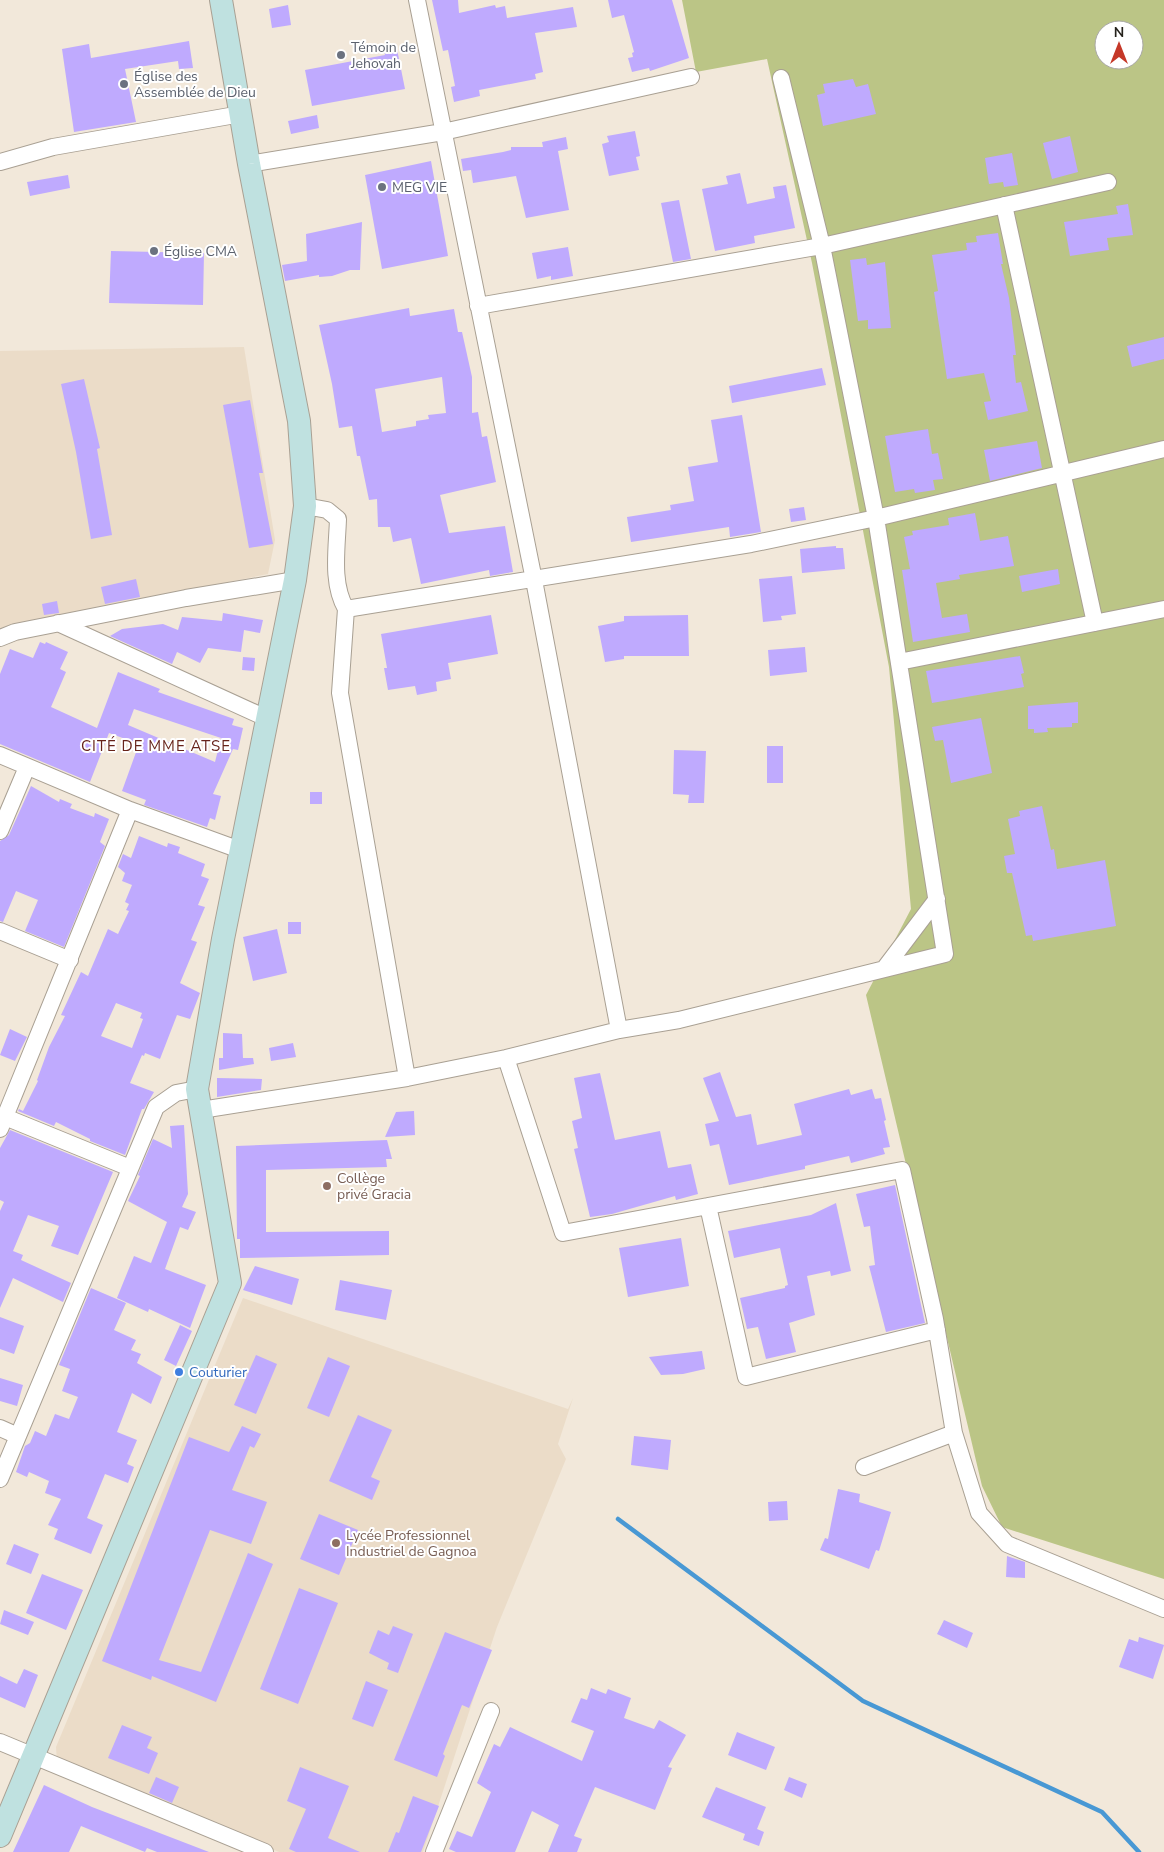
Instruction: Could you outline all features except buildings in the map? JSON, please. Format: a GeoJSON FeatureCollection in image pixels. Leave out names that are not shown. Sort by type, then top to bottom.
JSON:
{"type":"FeatureCollection","features":[{"type":"Feature","properties":{"kind":"street"},"geometry":{"type":"LineString","coordinates":[[0,1836],[230,1283],[199,1099],[240,850],[295,580],[305,506],[299,421],[249,164],[221,0]]}},
{"type":"Feature","properties":{"kind":"street"},"geometry":{"type":"LineString","coordinates":[[417,0],[534,580],[619,1030]]}},
{"type":"Feature","properties":{"kind":"street"},"geometry":{"type":"LineString","coordinates":[[249,164],[443,132],[691,77]]}},
{"type":"Feature","properties":{"kind":"street"},"geometry":{"type":"LineString","coordinates":[[0,1479],[156,1107],[176,1094],[199,1099],[407,1078],[506,1058],[619,1030],[679,1020],[945,954],[876,518],[822,246],[781,78]]}},
{"type":"Feature","properties":{"kind":"street"},"geometry":{"type":"LineString","coordinates":[[0,162],[54,147],[241,114]]}},
{"type":"Feature","properties":{"kind":"street"},"geometry":{"type":"LineString","coordinates":[[478,306],[822,246],[1108,182]]}},
{"type":"Feature","properties":{"kind":"street"},"geometry":{"type":"LineString","coordinates":[[1004,205],[1095,623]]}},
{"type":"Feature","properties":{"kind":"street"},"geometry":{"type":"LineString","coordinates":[[346,609],[751,544],[876,518],[1164,449]]}},
{"type":"Feature","properties":{"kind":"street"},"geometry":{"type":"LineString","coordinates":[[305,506],[327,510],[338,519],[336,581],[339,598],[346,609],[340,693],[407,1078]]}},
{"type":"Feature","properties":{"kind":"street"},"geometry":{"type":"LineString","coordinates":[[0,638],[15,632],[58,623],[186,598],[295,580]]}},
{"type":"Feature","properties":{"kind":"street"},"geometry":{"type":"LineString","coordinates":[[899,662],[1164,609]]}},
{"type":"Feature","properties":{"kind":"street"},"geometry":{"type":"LineString","coordinates":[[58,623],[266,718]]}},
{"type":"Feature","properties":{"kind":"street"},"geometry":{"type":"LineString","coordinates":[[0,755],[130,810],[240,850]]}},
{"type":"Feature","properties":{"kind":"street"},"geometry":{"type":"LineString","coordinates":[[0,830],[27,767]]}},
{"type":"Feature","properties":{"kind":"street"},"geometry":{"type":"LineString","coordinates":[[130,810],[3,1123],[130,1168]]}},
{"type":"Feature","properties":{"kind":"street"},"geometry":{"type":"LineString","coordinates":[[884,969],[937,898]]}},
{"type":"Feature","properties":{"kind":"street"},"geometry":{"type":"LineString","coordinates":[[0,931],[70,960]]}},
{"type":"Feature","properties":{"kind":"street"},"geometry":{"type":"LineString","coordinates":[[506,1058],[563,1233],[902,1170],[937,1330],[954,1433],[979,1513],[1007,1544],[1164,1609]]}},
{"type":"Feature","properties":{"kind":"street"},"geometry":{"type":"LineString","coordinates":[[708,1206],[746,1377],[937,1330]]}},
{"type":"Feature","properties":{"kind":"street"},"geometry":{"type":"LineString","coordinates":[[0,1428],[18,1436]]}},
{"type":"Feature","properties":{"kind":"street"},"geometry":{"type":"LineString","coordinates":[[864,1467],[954,1433]]}},
{"type":"Feature","properties":{"kind":"street"},"geometry":{"type":"LineString","coordinates":[[434,1852],[491,1711]]}},
{"type":"Feature","properties":{"kind":"street"},"geometry":{"type":"LineString","coordinates":[[0,1742],[265,1852]]}},
{"type":"Feature","properties":{"kind":"shaded area"},"geometry":{"type":"Polygon","coordinates":[[[244,347],[275,540],[268,574],[0,628],[0,351],[244,347]]]}},
{"type":"Feature","properties":{"kind":"shaded area","name":"Lycée Professionnel Industriel de Gagnoa"},"geometry":{"type":"Polygon","coordinates":[[[243,1298],[568,1409],[573,1398],[558,1444],[566,1459],[497,1627],[423,1852],[279,1852],[57,1762],[56,1747],[243,1298]]]}},
{"type":"Feature","properties":{"kind":"green space"},"geometry":{"type":"Polygon","coordinates":[[[682,0],[1164,0],[1164,1579],[1002,1527],[982,1486],[866,995],[911,909],[889,667],[812,263],[767,59],[696,72],[682,0]]]}},
{"type":"Feature","properties":{"kind":"waterway"},"geometry":{"type":"LineString","coordinates":[[618,1519],[863,1701],[1102,1812],[1139,1852]]}},
{"type":"Feature","properties":{"kind":"place","name":"Témoin de Jehovah"},"geometry":{"type":"Point","coordinates":[341,55]}},
{"type":"Feature","properties":{"kind":"place","name":"Église des Assemblée de Dieu"},"geometry":{"type":"Point","coordinates":[124,84]}},
{"type":"Feature","properties":{"kind":"place","name":"MEG VIE"},"geometry":{"type":"Point","coordinates":[382,187]}},
{"type":"Feature","properties":{"kind":"place","name":"Église CMA"},"geometry":{"type":"Point","coordinates":[154,251]}},
{"type":"Feature","properties":{"kind":"place","name":"Collège privé Gracia"},"geometry":{"type":"Point","coordinates":[327,1186]}},
{"type":"Feature","properties":{"kind":"place","name":"Couturier"},"geometry":{"type":"Point","coordinates":[179,1372]}},
{"type":"Feature","properties":{"kind":"place","name":"Lycée Professionnel Industriel de Gagnoa"},"geometry":{"type":"Point","coordinates":[336,1543]}},
{"type":"Feature","properties":{"kind":"district","name":"CITÉ DE MME ATSE"},"geometry":{"type":"Point","coordinates":[156,746]}}]}
